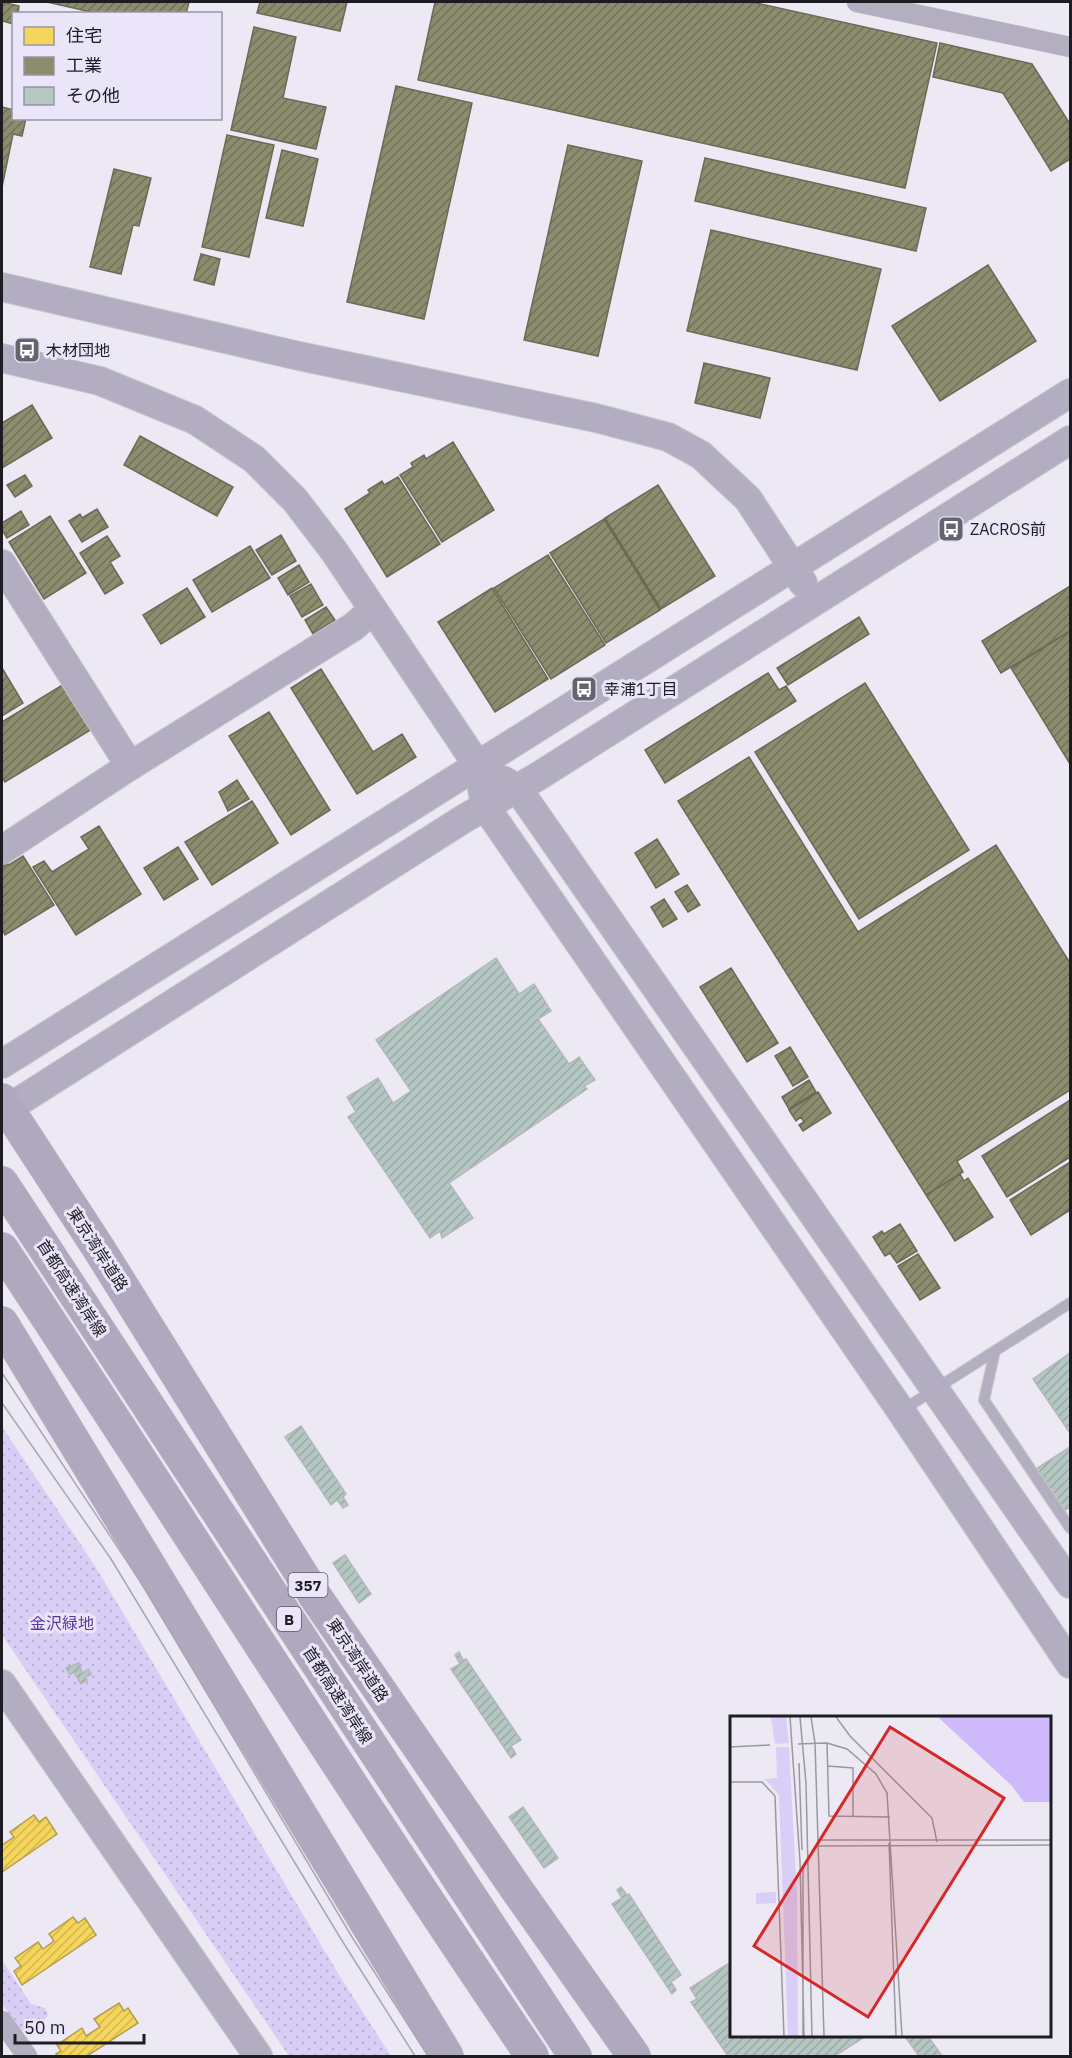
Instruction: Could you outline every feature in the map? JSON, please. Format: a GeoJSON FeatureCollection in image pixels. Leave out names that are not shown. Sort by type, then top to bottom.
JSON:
{"type":"FeatureCollection","features":[{"type":"Feature","properties":{"kind":"highway","name":"東京湾岸道路"},"geometry":{"type":"LineString","coordinates":[[4,1105],[106,1259],[321,1605],[634,2056]]}},
{"type":"Feature","properties":{"kind":"highway","name":"首都高速湾岸線"},"geometry":{"type":"LineString","coordinates":[[2,1183],[575,2056]]}},
{"type":"Feature","properties":{"kind":"highway","name":"B"},"geometry":{"type":"LineString","coordinates":[[2,1249],[418,1888],[511,2056]]}},
{"type":"Feature","properties":{"kind":"highway"},"geometry":{"type":"LineString","coordinates":[[2,1323],[447,2056]]}},
{"type":"Feature","properties":{"kind":"highway"},"geometry":{"type":"LineString","coordinates":[[418,1888],[532,2056]]}},
{"type":"Feature","properties":{"kind":"street"},"geometry":{"type":"LineString","coordinates":[[857,2],[1071,47]]}},
{"type":"Feature","properties":{"kind":"street"},"geometry":{"type":"LineString","coordinates":[[2,287],[299,356],[596,418],[668,437],[701,455],[748,500],[814,600]]}},
{"type":"Feature","properties":{"kind":"street"},"geometry":{"type":"LineString","coordinates":[[2,358],[100,381],[195,420],[254,459],[301,508],[334,551],[478,766],[485,806],[1069,1658]]}},
{"type":"Feature","properties":{"kind":"street"},"geometry":{"type":"LineString","coordinates":[[2,1064],[1071,393]]}},
{"type":"Feature","properties":{"kind":"street"},"geometry":{"type":"LineString","coordinates":[[4,1105],[485,806],[518,789],[814,600],[1071,440]]}},
{"type":"Feature","properties":{"kind":"street"},"geometry":{"type":"LineString","coordinates":[[2,564],[130,766]]}},
{"type":"Feature","properties":{"kind":"street"},"geometry":{"type":"LineString","coordinates":[[2,850],[130,766],[353,627],[373,610]]}},
{"type":"Feature","properties":{"kind":"street"},"geometry":{"type":"LineString","coordinates":[[478,766],[518,789],[1071,1584]]}},
{"type":"Feature","properties":{"kind":"street"},"geometry":{"type":"LineString","coordinates":[[2,1684],[258,2056]]}},
{"type":"Feature","properties":{"kind":"street"},"geometry":{"type":"LineString","coordinates":[[2,2021],[27,2056]]}},
{"type":"Feature","properties":{"kind":"lane"},"geometry":{"type":"LineString","coordinates":[[901,1411],[1071,1303]]}},
{"type":"Feature","properties":{"kind":"lane"},"geometry":{"type":"LineString","coordinates":[[995,1351],[984,1400],[1071,1528]]}},
{"type":"Feature","properties":{"kind":"green space","name":"金沢緑地"},"geometry":{"type":"Polygon","coordinates":[[[2,1427],[95,1566],[339,1975],[391,2056],[289,2056],[2,1635],[2,1427]]]}},
{"type":"Feature","properties":{"kind":"green space"},"geometry":{"type":"Polygon","coordinates":[[[2,1960],[31,2004],[45,2008],[48,2015],[44,2020],[20,2032],[2,2003],[2,1960]]]}},
{"type":"Feature","properties":{"kind":"building: 住宅"},"geometry":{"type":"Polygon","coordinates":[[[34,1815],[39,1822],[46,1817],[57,1834],[2,1872],[2,1845],[14,1837],[10,1832],[34,1815]]]}},
{"type":"Feature","properties":{"kind":"building: 住宅"},"geometry":{"type":"Polygon","coordinates":[[[73,1917],[78,1923],[85,1918],[96,1935],[22,1985],[14,1971],[21,1966],[15,1958],[38,1942],[43,1949],[54,1941],[49,1934],[73,1917]]]}},
{"type":"Feature","properties":{"kind":"building: 住宅"},"geometry":{"type":"Polygon","coordinates":[[[119,2003],[124,2011],[128,2008],[138,2023],[87,2056],[58,2056],[56,2054],[61,2051],[57,2045],[82,2028],[86,2036],[100,2027],[94,2019],[119,2003]]]}},
{"type":"Feature","properties":{"kind":"building: 工業"},"geometry":{"type":"Polygon","coordinates":[[[2,2],[19,6],[18,12],[12,12],[12,24],[2,21],[2,2]]]}},
{"type":"Feature","properties":{"kind":"building: 工業"},"geometry":{"type":"Polygon","coordinates":[[[47,2],[189,2],[186,12],[91,12],[47,2]]]}},
{"type":"Feature","properties":{"kind":"building: 工業"},"geometry":{"type":"Polygon","coordinates":[[[260,2],[347,2],[340,31],[257,13],[260,2]]]}},
{"type":"Feature","properties":{"kind":"building: 工業"},"geometry":{"type":"Polygon","coordinates":[[[435,2],[752,2],[937,43],[905,188],[418,80],[435,2]]]}},
{"type":"Feature","properties":{"kind":"building: 工業"},"geometry":{"type":"Polygon","coordinates":[[[254,27],[296,37],[283,98],[326,107],[316,149],[231,130],[254,27]]]}},
{"type":"Feature","properties":{"kind":"building: 工業"},"geometry":{"type":"Polygon","coordinates":[[[940,43],[1032,64],[1070,124],[1070,159],[1051,171],[1003,93],[933,77],[940,43]]]}},
{"type":"Feature","properties":{"kind":"building: 工業"},"geometry":{"type":"Polygon","coordinates":[[[396,86],[472,103],[424,319],[347,302],[396,86]]]}},
{"type":"Feature","properties":{"kind":"building: 工業"},"geometry":{"type":"Polygon","coordinates":[[[2,107],[12,110],[12,120],[26,120],[22,136],[13,134],[2,187],[2,107]]]}},
{"type":"Feature","properties":{"kind":"building: 工業"},"geometry":{"type":"Polygon","coordinates":[[[227,135],[274,145],[249,257],[202,247],[227,135]]]}},
{"type":"Feature","properties":{"kind":"building: 工業"},"geometry":{"type":"Polygon","coordinates":[[[568,145],[642,161],[598,356],[524,340],[568,145]]]}},
{"type":"Feature","properties":{"kind":"building: 工業"},"geometry":{"type":"Polygon","coordinates":[[[282,150],[318,159],[303,226],[266,218],[282,150]]]}},
{"type":"Feature","properties":{"kind":"building: 工業"},"geometry":{"type":"Polygon","coordinates":[[[705,158],[926,208],[916,251],[695,201],[705,158]]]}},
{"type":"Feature","properties":{"kind":"building: 工業"},"geometry":{"type":"Polygon","coordinates":[[[114,169],[151,178],[139,226],[133,225],[121,274],[90,267],[114,169]]]}},
{"type":"Feature","properties":{"kind":"building: 工業"},"geometry":{"type":"Polygon","coordinates":[[[711,230],[881,269],[857,370],[687,331],[711,230]]]}},
{"type":"Feature","properties":{"kind":"building: 工業"},"geometry":{"type":"Polygon","coordinates":[[[201,254],[220,259],[214,285],[194,280],[201,254]]]}},
{"type":"Feature","properties":{"kind":"building: 工業"},"geometry":{"type":"Polygon","coordinates":[[[988,265],[1036,341],[940,401],[892,326],[988,265]]]}},
{"type":"Feature","properties":{"kind":"building: 工業"},"geometry":{"type":"Polygon","coordinates":[[[704,363],[770,378],[760,418],[695,403],[704,363]]]}},
{"type":"Feature","properties":{"kind":"building: 工業"},"geometry":{"type":"Polygon","coordinates":[[[32,405],[52,438],[2,468],[2,423],[32,405]]]}},
{"type":"Feature","properties":{"kind":"building: 工業"},"geometry":{"type":"Polygon","coordinates":[[[140,436],[233,487],[217,516],[124,465],[140,436]]]}},
{"type":"Feature","properties":{"kind":"building: 工業"},"geometry":{"type":"Polygon","coordinates":[[[453,442],[494,510],[442,542],[400,475],[413,467],[411,463],[424,455],[426,459],[453,442]]]}},
{"type":"Feature","properties":{"kind":"building: 工業"},"geometry":{"type":"Polygon","coordinates":[[[25,475],[32,486],[15,497],[7,485],[25,475]]]}},
{"type":"Feature","properties":{"kind":"building: 工業"},"geometry":{"type":"Polygon","coordinates":[[[398,477],[440,544],[387,577],[345,509],[370,493],[368,490],[382,481],[384,485],[398,477]]]}},
{"type":"Feature","properties":{"kind":"building: 工業"},"geometry":{"type":"Polygon","coordinates":[[[658,485],[715,576],[661,609],[605,518],[658,485]]]}},
{"type":"Feature","properties":{"kind":"building: 工業"},"geometry":{"type":"Polygon","coordinates":[[[97,509],[108,527],[82,542],[69,521],[80,514],[82,518],[97,509]]]}},
{"type":"Feature","properties":{"kind":"building: 工業"},"geometry":{"type":"Polygon","coordinates":[[[21,511],[29,525],[7,538],[2,530],[2,523],[21,511]]]}},
{"type":"Feature","properties":{"kind":"building: 工業"},"geometry":{"type":"Polygon","coordinates":[[[50,516],[86,573],[44,599],[9,542],[50,516]]]}},
{"type":"Feature","properties":{"kind":"building: 工業"},"geometry":{"type":"Polygon","coordinates":[[[604,519],[660,610],[606,643],[550,553],[604,519]]]}},
{"type":"Feature","properties":{"kind":"building: 工業"},"geometry":{"type":"Polygon","coordinates":[[[281,535],[296,561],[272,575],[256,550],[281,535]]]}},
{"type":"Feature","properties":{"kind":"building: 工業"},"geometry":{"type":"Polygon","coordinates":[[[107,536],[120,556],[110,562],[123,583],[105,594],[80,553],[107,536]]]}},
{"type":"Feature","properties":{"kind":"building: 工業"},"geometry":{"type":"Polygon","coordinates":[[[250,546],[270,578],[212,612],[193,580],[250,546]]]}},
{"type":"Feature","properties":{"kind":"building: 工業"},"geometry":{"type":"Polygon","coordinates":[[[548,555],[605,645],[551,679],[494,588],[548,555]]]}},
{"type":"Feature","properties":{"kind":"building: 工業"},"geometry":{"type":"Polygon","coordinates":[[[299,565],[309,582],[288,595],[278,578],[299,565]]]}},
{"type":"Feature","properties":{"kind":"building: 工業"},"geometry":{"type":"Polygon","coordinates":[[[311,584],[323,605],[302,617],[290,596],[311,584]]]}},
{"type":"Feature","properties":{"kind":"building: 工業"},"geometry":{"type":"Polygon","coordinates":[[[1070,586],[1070,631],[1001,673],[982,641],[1070,586]]]}},
{"type":"Feature","properties":{"kind":"building: 工業"},"geometry":{"type":"Polygon","coordinates":[[[187,588],[205,617],[161,644],[143,615],[187,588]]]}},
{"type":"Feature","properties":{"kind":"building: 工業"},"geometry":{"type":"Polygon","coordinates":[[[492,588],[548,679],[495,712],[438,622],[492,588]]]}},
{"type":"Feature","properties":{"kind":"building: 工業"},"geometry":{"type":"Polygon","coordinates":[[[326,607],[335,620],[313,634],[305,620],[326,607]]]}},
{"type":"Feature","properties":{"kind":"building: 工業"},"geometry":{"type":"Polygon","coordinates":[[[859,617],[869,634],[788,685],[777,668],[859,617]]]}},
{"type":"Feature","properties":{"kind":"building: 工業"},"geometry":{"type":"Polygon","coordinates":[[[1070,631],[1070,764],[1011,668],[1070,631]]]}},
{"type":"Feature","properties":{"kind":"building: 工業"},"geometry":{"type":"Polygon","coordinates":[[[2,668],[23,703],[2,716],[2,668]]]}},
{"type":"Feature","properties":{"kind":"building: 工業"},"geometry":{"type":"Polygon","coordinates":[[[321,669],[373,752],[402,734],[416,757],[357,794],[291,688],[321,669]]]}},
{"type":"Feature","properties":{"kind":"building: 工業"},"geometry":{"type":"Polygon","coordinates":[[[768,673],[779,690],[786,686],[796,701],[665,783],[645,750],[768,673]]]}},
{"type":"Feature","properties":{"kind":"building: 工業"},"geometry":{"type":"Polygon","coordinates":[[[865,683],[969,850],[859,919],[755,752],[865,683]]]}},
{"type":"Feature","properties":{"kind":"building: 工業"},"geometry":{"type":"Polygon","coordinates":[[[64,684],[92,729],[5,782],[2,777],[2,722],[64,684]]]}},
{"type":"Feature","properties":{"kind":"building: 工業"},"geometry":{"type":"Polygon","coordinates":[[[269,712],[330,810],[291,835],[229,736],[269,712]]]}},
{"type":"Feature","properties":{"kind":"building: 工業"},"geometry":{"type":"Polygon","coordinates":[[[749,757],[858,932],[996,845],[1070,963],[1070,1090],[957,1161],[963,1172],[926,1195],[678,801],[749,757]]]}},
{"type":"Feature","properties":{"kind":"building: 工業"},"geometry":{"type":"Polygon","coordinates":[[[237,780],[249,799],[228,811],[219,792],[237,780]]]}},
{"type":"Feature","properties":{"kind":"building: 工業"},"geometry":{"type":"Polygon","coordinates":[[[252,801],[278,843],[212,885],[185,842],[252,801]]]}},
{"type":"Feature","properties":{"kind":"building: 工業"},"geometry":{"type":"Polygon","coordinates":[[[99,826],[141,894],[76,935],[33,867],[44,861],[52,872],[89,849],[81,837],[99,826]]]}},
{"type":"Feature","properties":{"kind":"building: 工業"},"geometry":{"type":"Polygon","coordinates":[[[657,839],[679,874],[656,888],[635,853],[657,839]]]}},
{"type":"Feature","properties":{"kind":"building: 工業"},"geometry":{"type":"Polygon","coordinates":[[[178,847],[198,879],[164,900],[144,868],[178,847]]]}},
{"type":"Feature","properties":{"kind":"building: 工業"},"geometry":{"type":"Polygon","coordinates":[[[23,856],[54,905],[5,935],[2,929],[2,867],[23,856]]]}},
{"type":"Feature","properties":{"kind":"building: 工業"},"geometry":{"type":"Polygon","coordinates":[[[687,885],[700,905],[688,912],[675,892],[687,885]]]}},
{"type":"Feature","properties":{"kind":"building: 工業"},"geometry":{"type":"Polygon","coordinates":[[[664,899],[677,919],[663,927],[651,907],[664,899]]]}},
{"type":"Feature","properties":{"kind":"building: 工業"},"geometry":{"type":"Polygon","coordinates":[[[731,968],[778,1043],[747,1062],[700,987],[731,968]]]}},
{"type":"Feature","properties":{"kind":"building: 工業"},"geometry":{"type":"Polygon","coordinates":[[[790,1047],[808,1077],[793,1086],[775,1056],[790,1047]]]}},
{"type":"Feature","properties":{"kind":"building: 工業"},"geometry":{"type":"Polygon","coordinates":[[[809,1080],[816,1092],[789,1109],[782,1097],[809,1080]]]}},
{"type":"Feature","properties":{"kind":"building: 工業"},"geometry":{"type":"Polygon","coordinates":[[[818,1092],[831,1113],[803,1131],[799,1125],[804,1122],[801,1117],[796,1121],[789,1110],[818,1092]]]}},
{"type":"Feature","properties":{"kind":"building: 工業"},"geometry":{"type":"Polygon","coordinates":[[[1070,1100],[1070,1157],[1007,1197],[982,1156],[1070,1100]]]}},
{"type":"Feature","properties":{"kind":"building: 工業"},"geometry":{"type":"Polygon","coordinates":[[[1070,1162],[1070,1210],[1031,1235],[1010,1200],[1070,1162]]]}},
{"type":"Feature","properties":{"kind":"building: 工業"},"geometry":{"type":"Polygon","coordinates":[[[960,1174],[964,1181],[968,1178],[993,1217],[955,1241],[926,1195],[960,1174]]]}},
{"type":"Feature","properties":{"kind":"building: 工業"},"geometry":{"type":"Polygon","coordinates":[[[900,1224],[917,1251],[897,1263],[890,1253],[885,1256],[873,1237],[882,1231],[884,1234],[900,1224]]]}},
{"type":"Feature","properties":{"kind":"building: 工業"},"geometry":{"type":"Polygon","coordinates":[[[918,1254],[940,1288],[920,1300],[898,1266],[918,1254]]]}},
{"type":"Feature","properties":{"kind":"building: その他"},"geometry":{"type":"Polygon","coordinates":[[[496,958],[519,994],[534,984],[551,1011],[538,1019],[569,1064],[579,1057],[595,1080],[584,1086],[587,1089],[449,1183],[473,1218],[442,1238],[440,1231],[430,1238],[348,1117],[356,1112],[347,1097],[378,1078],[393,1103],[411,1091],[376,1040],[496,958]]]}},
{"type":"Feature","properties":{"kind":"building: その他"},"geometry":{"type":"Polygon","coordinates":[[[1070,1353],[1070,1433],[1033,1379],[1070,1353]]]}},
{"type":"Feature","properties":{"kind":"building: その他"},"geometry":{"type":"Polygon","coordinates":[[[301,1426],[346,1494],[343,1497],[348,1505],[343,1508],[337,1500],[331,1505],[285,1437],[301,1426]]]}},
{"type":"Feature","properties":{"kind":"building: その他"},"geometry":{"type":"Polygon","coordinates":[[[1070,1447],[1070,1507],[1064,1511],[1036,1469],[1070,1447]]]}},
{"type":"Feature","properties":{"kind":"building: その他"},"geometry":{"type":"Polygon","coordinates":[[[345,1555],[371,1594],[359,1603],[333,1563],[345,1555]]]}},
{"type":"Feature","properties":{"kind":"building: その他"},"geometry":{"type":"Polygon","coordinates":[[[459,1652],[521,1740],[511,1746],[516,1754],[511,1758],[451,1669],[460,1664],[455,1655],[459,1652]]]}},
{"type":"Feature","properties":{"kind":"building: その他"},"geometry":{"type":"Polygon","coordinates":[[[79,1663],[82,1673],[88,1669],[91,1674],[81,1684],[74,1672],[70,1675],[66,1668],[79,1663]]]}},
{"type":"Feature","properties":{"kind":"building: その他"},"geometry":{"type":"Polygon","coordinates":[[[523,1807],[558,1858],[544,1868],[509,1817],[523,1807]]]}},
{"type":"Feature","properties":{"kind":"building: その他"},"geometry":{"type":"Polygon","coordinates":[[[621,1887],[627,1895],[629,1894],[681,1975],[671,1982],[676,1990],[672,1994],[612,1904],[622,1898],[617,1890],[621,1887]]]}},
{"type":"Feature","properties":{"kind":"building: その他"},"geometry":{"type":"Polygon","coordinates":[[[730,1962],[730,2037],[864,2037],[835,2056],[728,2056],[691,2002],[697,1999],[690,1988],[730,1962]]]}},
{"type":"Feature","properties":{"kind":"building: その他"},"geometry":{"type":"Polygon","coordinates":[[[929,2037],[942,2056],[919,2056],[906,2038],[929,2037]]]}},
{"type":"Feature","properties":{"kind":"tram line"},"geometry":{"type":"LineString","coordinates":[[2,1373],[142,1584],[352,1937],[428,2056]]}},
{"type":"Feature","properties":{"kind":"tram line"},"geometry":{"type":"LineString","coordinates":[[2,1403],[111,1559],[341,1939],[415,2056]]}},
{"type":"Feature","properties":{"kind":"place","name":"木材団地"},"geometry":{"type":"Point","coordinates":[27,350]}},
{"type":"Feature","properties":{"kind":"place","name":"ZACROS前"},"geometry":{"type":"Point","coordinates":[951,529]}},
{"type":"Feature","properties":{"kind":"place","name":"幸浦1丁目"},"geometry":{"type":"Point","coordinates":[584,689]}}]}
